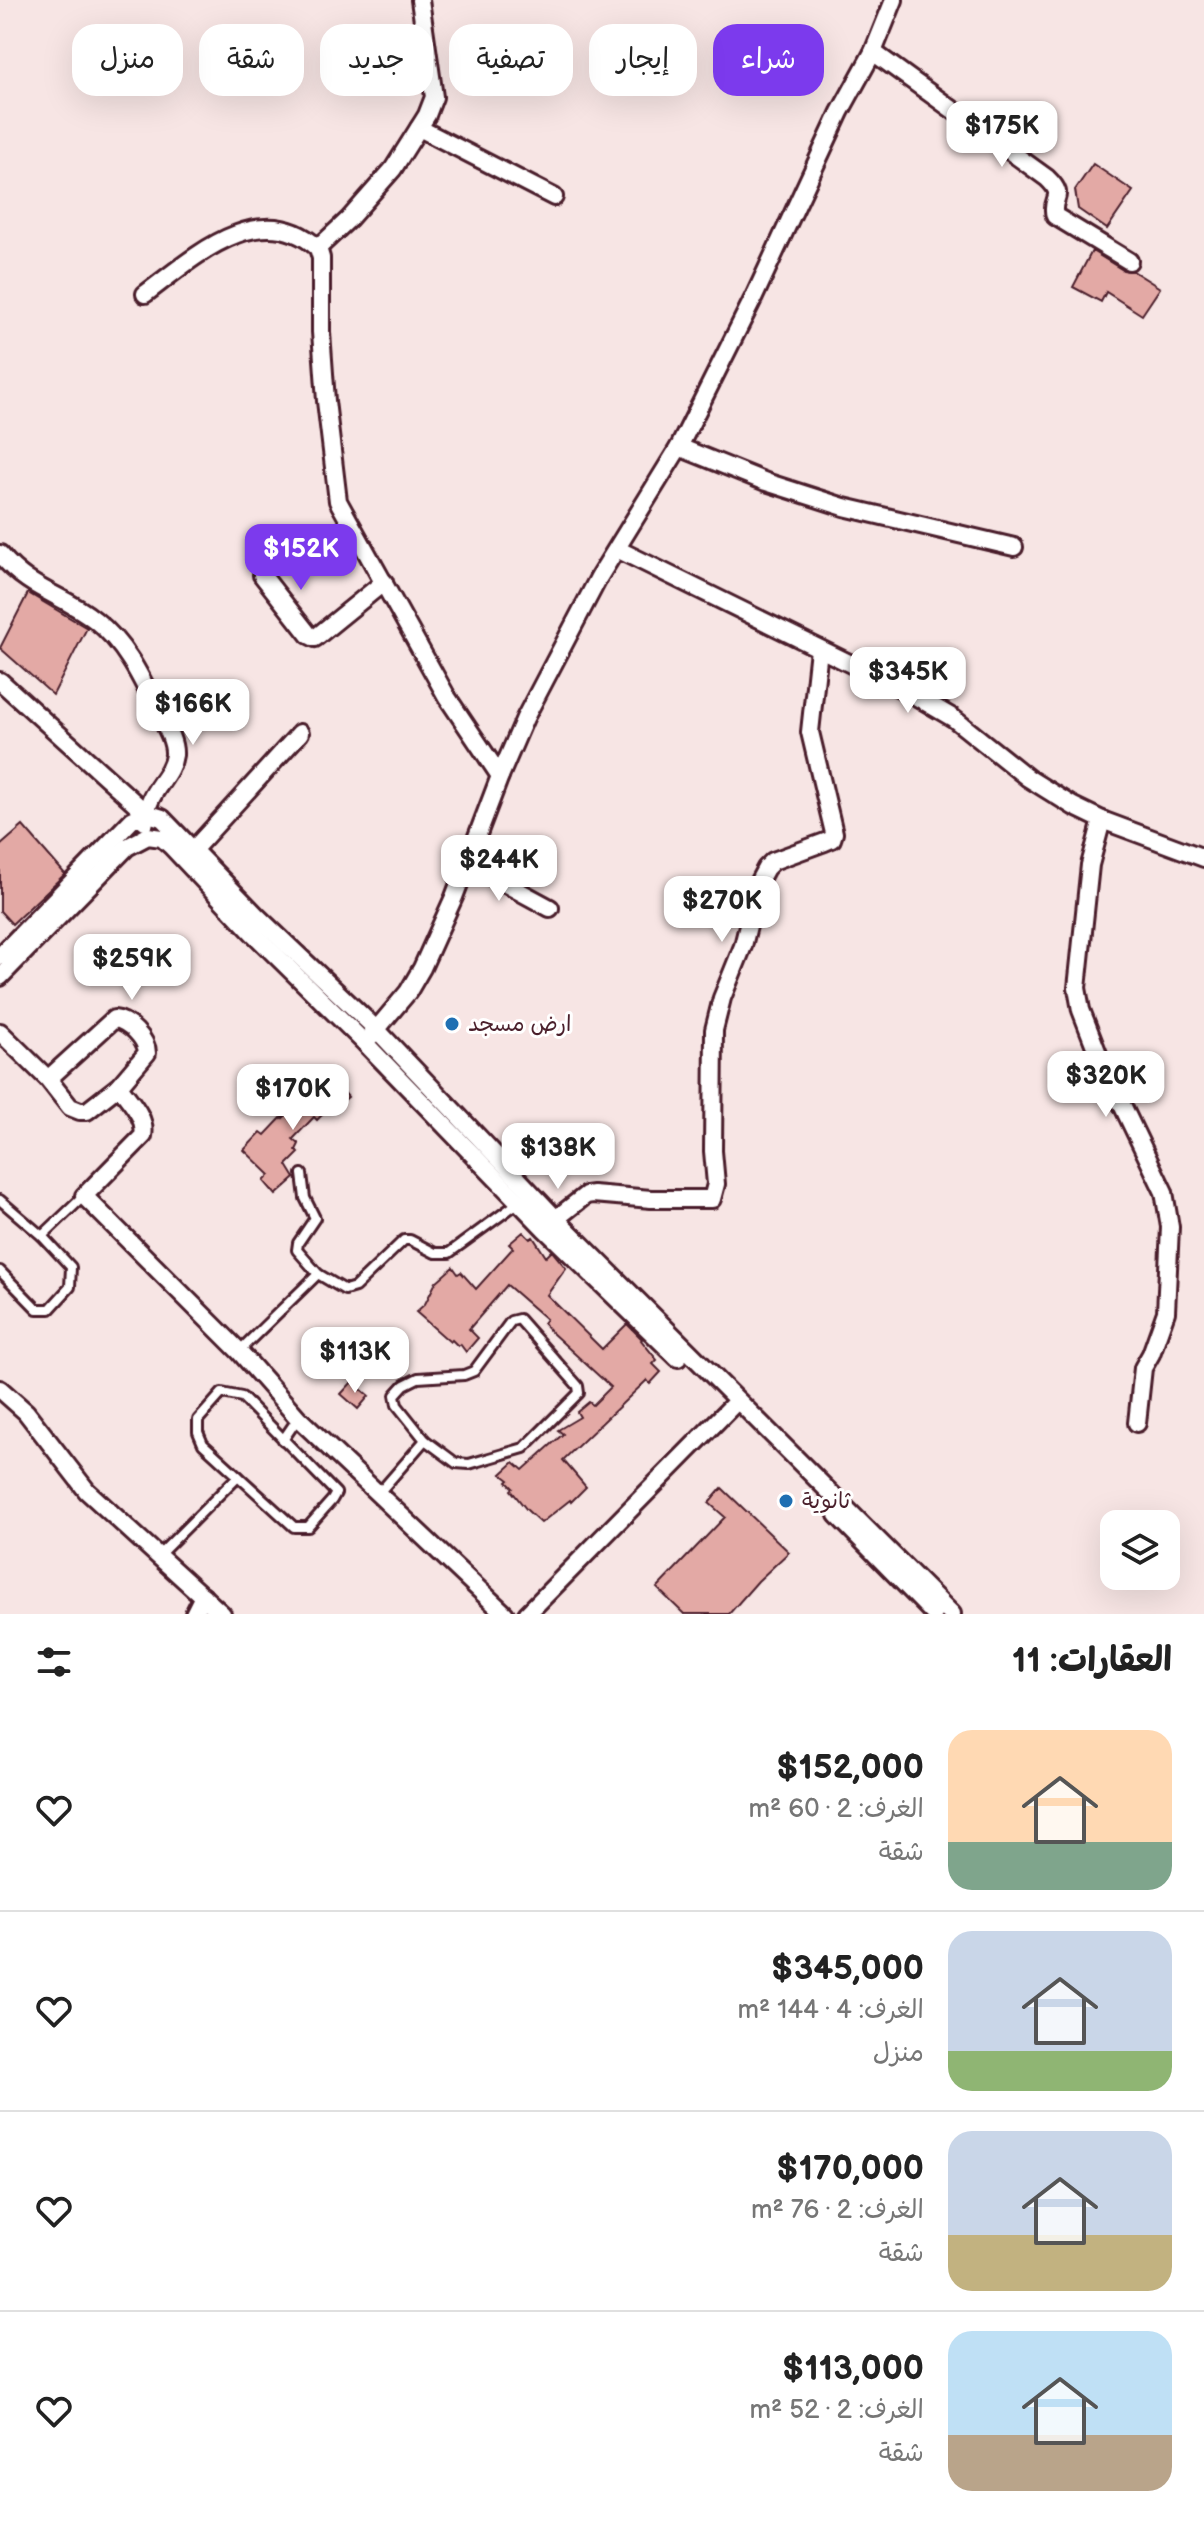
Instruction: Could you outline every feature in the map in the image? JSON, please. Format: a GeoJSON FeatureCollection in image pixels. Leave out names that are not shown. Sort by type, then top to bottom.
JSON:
{"type":"FeatureCollection","features":[{"type":"Feature","properties":{"kind":"street"},"geometry":{"type":"LineString","coordinates":[[318,248],[349,219],[393,169],[427,115],[434,97],[420,0]]}},
{"type":"Feature","properties":{"kind":"street"},"geometry":{"type":"LineString","coordinates":[[365,1043],[408,992],[422,968],[438,936],[525,718],[567,636],[679,447],[754,297],[840,112],[873,52],[894,0]]}},
{"type":"Feature","properties":{"kind":"street"},"geometry":{"type":"LineString","coordinates":[[873,52],[1047,178],[1058,193],[1053,211],[1055,216],[1129,261]]}},
{"type":"Feature","properties":{"kind":"street"},"geometry":{"type":"LineString","coordinates":[[419,128],[554,197]]}},
{"type":"Feature","properties":{"kind":"street"},"geometry":{"type":"LineString","coordinates":[[145,294],[226,237],[255,228],[280,228],[299,235],[318,248],[321,258],[321,332],[326,401],[338,501],[447,697],[500,776]]}},
{"type":"Feature","properties":{"kind":"street"},"geometry":{"type":"LineString","coordinates":[[679,447],[766,482],[844,507],[1014,547]]}},
{"type":"Feature","properties":{"kind":"street"},"geometry":{"type":"LineString","coordinates":[[617,549],[912,694],[953,718],[1028,778],[1073,806],[1204,858]]}},
{"type":"Feature","properties":{"kind":"street"},"geometry":{"type":"LineString","coordinates":[[0,554],[14,571],[32,584],[94,619],[123,648],[137,669],[172,741],[174,754],[169,769],[151,796],[146,813],[145,836]]}},
{"type":"Feature","properties":{"kind":"street"},"geometry":{"type":"LineString","coordinates":[[262,575],[313,638],[384,582]]}},
{"type":"Feature","properties":{"kind":"street"},"geometry":{"type":"LineString","coordinates":[[550,1224],[586,1195],[712,1199],[716,1184],[713,1151],[714,1030],[722,998],[748,930],[759,881],[773,861],[832,839],[834,833],[810,732],[819,649]]}},
{"type":"Feature","properties":{"kind":"street"},"geometry":{"type":"LineString","coordinates":[[0,681],[146,813],[162,818],[194,849],[257,916],[377,1030],[550,1224],[952,1614]]}},
{"type":"Feature","properties":{"kind":"street"},"geometry":{"type":"LineString","coordinates":[[194,849],[300,733]]}},
{"type":"Feature","properties":{"kind":"street"},"geometry":{"type":"LineString","coordinates":[[0,977],[6,951],[132,820],[146,813]]}},
{"type":"Feature","properties":{"kind":"street"},"geometry":{"type":"LineString","coordinates":[[1102,820],[1090,865],[1077,988],[1081,1010],[1100,1059],[1164,1192],[1170,1227],[1166,1312],[1143,1368],[1137,1423]]}},
{"type":"Feature","properties":{"kind":"street"},"geometry":{"type":"LineString","coordinates":[[6,951],[127,847],[145,836],[162,838],[519,1202],[550,1224]]}},
{"type":"Feature","properties":{"kind":"street"},"geometry":{"type":"LineString","coordinates":[[467,863],[550,908]]}},
{"type":"Feature","properties":{"kind":"street"},"geometry":{"type":"LineString","coordinates":[[0,1032],[48,1079],[70,1107],[80,1111],[87,1111],[119,1086],[148,1050],[125,1022],[114,1019],[48,1079]]}},
{"type":"Feature","properties":{"kind":"street"},"geometry":{"type":"LineString","coordinates":[[119,1086],[142,1118],[143,1136],[84,1196],[239,1351],[298,1418],[505,1614]]}},
{"type":"Feature","properties":{"kind":"street"},"geometry":{"type":"LineString","coordinates":[[0,1389],[26,1412],[87,1491],[222,1614]]}},
{"type":"Feature","properties":{"kind":"street"},"geometry":{"type":"LineString","coordinates":[[527,1614],[737,1408]]}},
{"type":"Feature","properties":{"kind":"street"},"geometry":{"type":"LineString","coordinates":[[541,1614],[737,1408]]}},
{"type":"Feature","properties":{"kind":"street"},"geometry":{"type":"LineString","coordinates":[[737,1408],[934,1614]]}},
{"type":"Feature","properties":{"kind":"street"},"geometry":{"type":"LineString","coordinates":[[194,1614],[203,1596]]}},
{"type":"Feature","properties":{"kind":"lane"},"geometry":{"type":"LineString","coordinates":[[302,1174],[305,1198],[315,1218],[296,1248],[318,1274],[345,1290],[351,1289],[404,1240],[435,1253],[449,1253],[519,1202]]}},
{"type":"Feature","properties":{"kind":"lane"},"geometry":{"type":"LineString","coordinates":[[42,1236],[84,1196]]}},
{"type":"Feature","properties":{"kind":"lane"},"geometry":{"type":"LineString","coordinates":[[0,1200],[42,1236],[71,1267],[70,1287],[50,1309],[37,1309],[0,1271]]}},
{"type":"Feature","properties":{"kind":"lane"},"geometry":{"type":"LineString","coordinates":[[239,1351],[318,1274]]}},
{"type":"Feature","properties":{"kind":"lane"},"geometry":{"type":"LineString","coordinates":[[519,1319],[578,1386],[579,1393],[575,1399],[524,1448],[469,1464],[456,1463],[425,1440],[397,1405],[395,1395],[404,1385],[418,1378],[464,1375],[474,1371],[511,1321],[519,1319]]}},
{"type":"Feature","properties":{"kind":"lane"},"geometry":{"type":"LineString","coordinates":[[222,1393],[242,1397],[283,1440],[336,1493],[308,1527],[294,1527],[203,1444],[198,1432],[198,1420],[222,1393]]}},
{"type":"Feature","properties":{"kind":"lane"},"geometry":{"type":"LineString","coordinates":[[283,1440],[298,1418]]}},
{"type":"Feature","properties":{"kind":"lane"},"geometry":{"type":"LineString","coordinates":[[379,1493],[425,1440]]}},
{"type":"Feature","properties":{"kind":"lane"},"geometry":{"type":"LineString","coordinates":[[159,1555],[238,1476]]}},
{"type":"Feature","properties":{"kind":"building"},"geometry":{"type":"Polygon","coordinates":[[[1093,164],[1133,191],[1107,229],[1078,209],[1075,190],[1093,164]]]}},
{"type":"Feature","properties":{"kind":"building"},"geometry":{"type":"Polygon","coordinates":[[[1092,251],[1160,288],[1142,315],[1106,292],[1101,302],[1073,287],[1092,251]]]}},
{"type":"Feature","properties":{"kind":"building"},"geometry":{"type":"Polygon","coordinates":[[[28,593],[87,628],[53,695],[0,648],[28,593]]]}},
{"type":"Feature","properties":{"kind":"building"},"geometry":{"type":"Polygon","coordinates":[[[23,826],[65,874],[12,924],[0,911],[0,846],[23,826]]]}},
{"type":"Feature","properties":{"kind":"building"},"geometry":{"type":"Polygon","coordinates":[[[325,1071],[348,1097],[335,1108],[332,1105],[317,1120],[314,1117],[293,1139],[299,1144],[296,1150],[299,1153],[287,1165],[295,1178],[276,1195],[264,1181],[270,1175],[244,1150],[261,1132],[265,1135],[316,1086],[312,1082],[325,1071]]]}},
{"type":"Feature","properties":{"kind":"building"},"geometry":{"type":"Polygon","coordinates":[[[523,1232],[530,1239],[533,1237],[546,1257],[552,1251],[566,1268],[547,1295],[602,1349],[627,1324],[657,1360],[653,1364],[661,1372],[650,1384],[647,1380],[563,1460],[586,1487],[541,1523],[527,1510],[511,1490],[509,1480],[501,1474],[514,1462],[523,1470],[563,1434],[558,1430],[580,1417],[577,1412],[589,1402],[593,1405],[611,1387],[551,1332],[543,1323],[546,1319],[507,1285],[469,1329],[478,1338],[466,1352],[460,1344],[450,1342],[416,1312],[425,1304],[436,1282],[453,1267],[476,1289],[513,1248],[509,1244],[523,1232]]]}},
{"type":"Feature","properties":{"kind":"building"},"geometry":{"type":"Polygon","coordinates":[[[352,1382],[369,1396],[358,1409],[341,1394],[352,1382]]]}},
{"type":"Feature","properties":{"kind":"building"},"geometry":{"type":"Polygon","coordinates":[[[722,1488],[789,1552],[729,1614],[684,1614],[657,1588],[725,1517],[709,1503],[722,1488]]]}},
{"type":"Feature","properties":{"kind":"place","name":"ارض مسجد"},"geometry":{"type":"Point","coordinates":[452,1024]}},
{"type":"Feature","properties":{"kind":"place","name":"ثانوية"},"geometry":{"type":"Point","coordinates":[786,1501]}}]}
